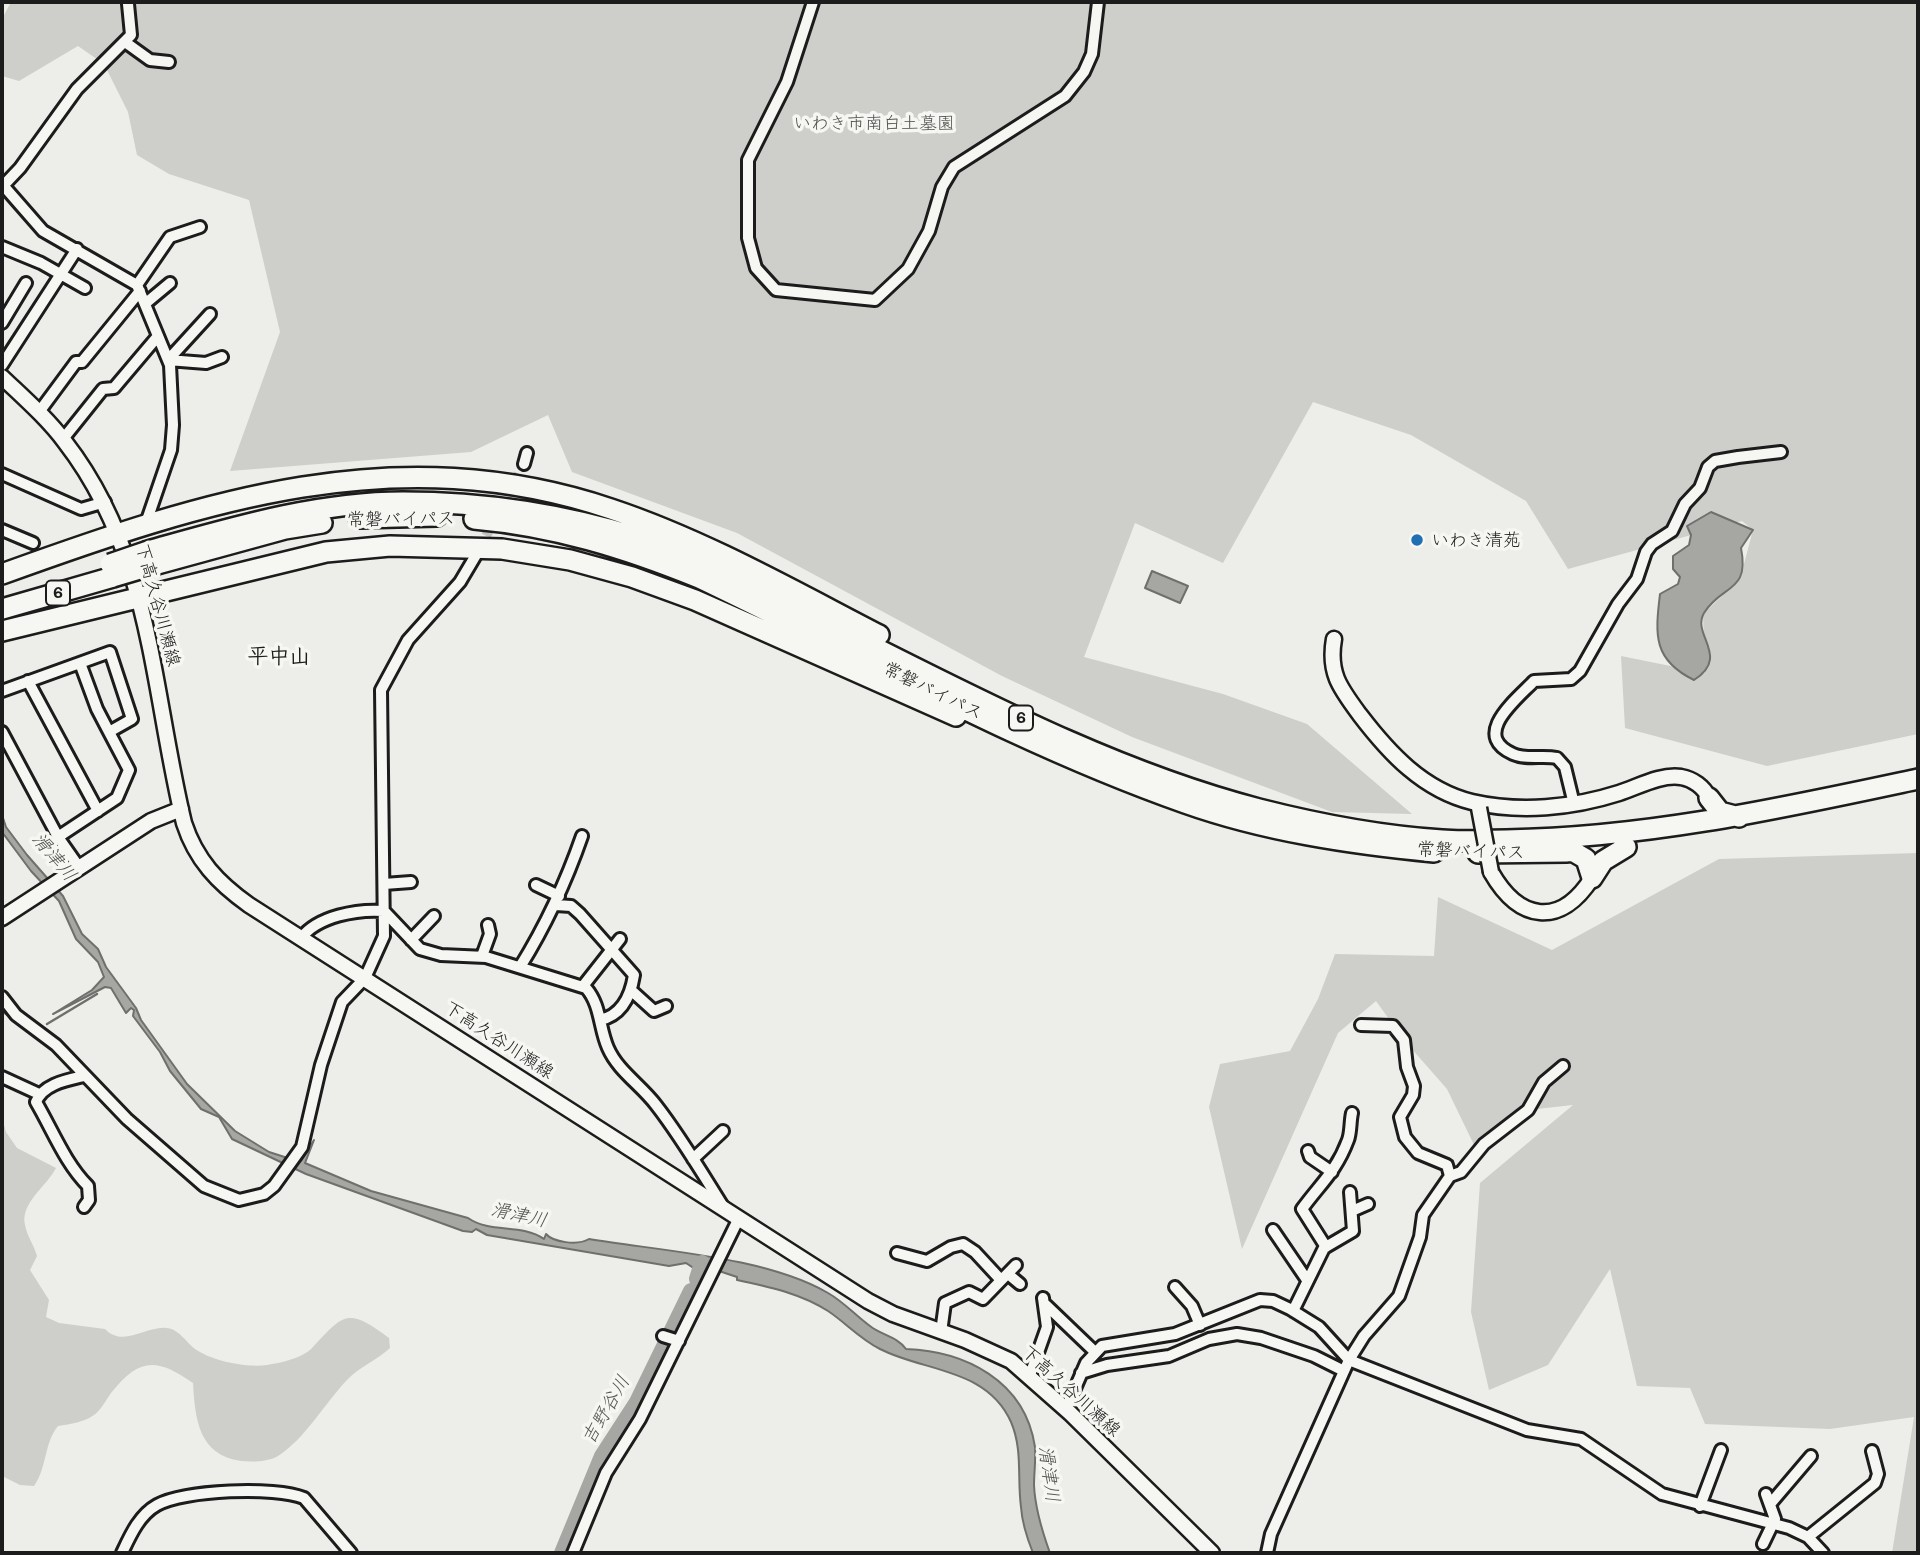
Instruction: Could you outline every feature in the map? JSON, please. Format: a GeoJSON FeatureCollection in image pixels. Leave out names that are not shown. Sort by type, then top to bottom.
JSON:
{"type":"FeatureCollection","features":[{"type":"Feature","properties":{"kind":"highway"},"geometry":{"type":"LineString","coordinates":[[2,574],[146,523],[275,491],[357,479],[445,478],[530,488],[610,509],[695,543],[903,647],[995,707]]}},
{"type":"Feature","properties":{"kind":"highway","name":"常磐バイパス"},"geometry":{"type":"LineString","coordinates":[[2,609],[112,570],[284,515],[398,502],[521,509],[644,540],[705,565],[995,707],[1194,789],[1260,809],[1349,829],[1444,841],[1572,839],[1741,817],[1918,779]]}},
{"type":"Feature","properties":{"kind":"highway","name":"常磐バイパス"},"geometry":{"type":"LineString","coordinates":[[149,558],[285,529],[370,517],[448,516],[571,533],[699,578],[1070,757],[1186,804],[1256,824],[1318,837],[1436,852],[1574,852],[1740,829],[1918,791]]}},
{"type":"Feature","properties":{"kind":"highway"},"geometry":{"type":"LineString","coordinates":[[2,631],[278,562],[354,549],[430,545],[530,553],[606,569],[695,600],[924,703],[1070,757]]}},
{"type":"Feature","properties":{"kind":"highway","name":"常磐バイパス"},"geometry":{"type":"LineString","coordinates":[[2,596],[112,570]]}},
{"type":"Feature","properties":{"kind":"highway"},"geometry":{"type":"LineString","coordinates":[[1687,825],[1708,808],[1709,798]]}},
{"type":"Feature","properties":{"kind":"highway"},"geometry":{"type":"LineString","coordinates":[[1709,798],[1720,812],[1741,817]]}},
{"type":"Feature","properties":{"kind":"highway"},"geometry":{"type":"LineString","coordinates":[[1592,878],[1609,855],[1626,846]]}},
{"type":"Feature","properties":{"kind":"highway"},"geometry":{"type":"LineString","coordinates":[[1574,852],[1586,859],[1592,878]]}},
{"type":"Feature","properties":{"kind":"main road","name":"下高久谷川瀬線"},"geometry":{"type":"LineString","coordinates":[[2,377],[63,439],[105,502],[118,532],[141,598],[181,809],[190,841],[217,880],[249,905],[868,1301],[997,1353],[1030,1376],[1066,1409],[1212,1553]]}},
{"type":"Feature","properties":{"kind":"main road"},"geometry":{"type":"LineString","coordinates":[[1334,639],[1331,667],[1346,696],[1380,741],[1407,769],[1443,791],[1475,805],[1519,807],[1574,804],[1669,777],[1693,781],[1706,790],[1709,798]]}},
{"type":"Feature","properties":{"kind":"main road"},"geometry":{"type":"LineString","coordinates":[[1475,805],[1491,872],[1502,892],[1523,908],[1541,914],[1557,911],[1579,899],[1592,878]]}},
{"type":"Feature","properties":{"kind":"main road"},"geometry":{"type":"LineString","coordinates":[[2,918],[151,821],[181,809]]}},
{"type":"Feature","properties":{"kind":"street"},"geometry":{"type":"LineString","coordinates":[[813,2],[801,47],[787,82],[748,160],[748,238],[756,268],[776,290],[876,300],[908,269],[929,231],[942,187],[954,167],[1065,96],[1084,72],[1092,54],[1098,2]]}},
{"type":"Feature","properties":{"kind":"street"},"geometry":{"type":"LineString","coordinates":[[128,4],[133,31],[77,89],[20,168],[2,185],[43,231],[139,288],[146,303],[169,360],[171,450],[146,523]]}},
{"type":"Feature","properties":{"kind":"street"},"geometry":{"type":"LineString","coordinates":[[125,42],[150,60],[169,62]]}},
{"type":"Feature","properties":{"kind":"street"},"geometry":{"type":"LineString","coordinates":[[39,412],[76,362],[82,362],[139,288],[170,237],[200,227]]}},
{"type":"Feature","properties":{"kind":"street"},"geometry":{"type":"LineString","coordinates":[[2,247],[61,273],[85,288]]}},
{"type":"Feature","properties":{"kind":"street"},"geometry":{"type":"LineString","coordinates":[[2,365],[76,249]]}},
{"type":"Feature","properties":{"kind":"street"},"geometry":{"type":"LineString","coordinates":[[2,323],[26,283]]}},
{"type":"Feature","properties":{"kind":"street"},"geometry":{"type":"LineString","coordinates":[[146,303],[170,284]]}},
{"type":"Feature","properties":{"kind":"street"},"geometry":{"type":"LineString","coordinates":[[169,360],[191,331],[210,314]]}},
{"type":"Feature","properties":{"kind":"street"},"geometry":{"type":"LineString","coordinates":[[63,439],[103,389],[114,388],[158,337]]}},
{"type":"Feature","properties":{"kind":"street"},"geometry":{"type":"LineString","coordinates":[[169,360],[200,364],[222,357]]}},
{"type":"Feature","properties":{"kind":"street"},"geometry":{"type":"LineString","coordinates":[[1574,804],[1565,767],[1557,758],[1512,754],[1498,741],[1494,730],[1498,719],[1534,681],[1571,679],[1580,671],[1618,604],[1637,579],[1646,552],[1672,531],[1685,504],[1700,488],[1708,467],[1715,461],[1781,452]]}},
{"type":"Feature","properties":{"kind":"street"},"geometry":{"type":"LineString","coordinates":[[2,474],[81,509],[105,502]]}},
{"type":"Feature","properties":{"kind":"street"},"geometry":{"type":"LineString","coordinates":[[2,530],[33,543]]}},
{"type":"Feature","properties":{"kind":"street"},"geometry":{"type":"LineString","coordinates":[[2,997],[16,1014],[49,1038],[84,1076],[160,1149],[204,1185],[229,1198],[252,1198],[264,1194],[284,1173],[300,1149],[332,1025],[342,1002],[365,978],[384,936],[381,690],[408,640],[460,582],[476,555]]}},
{"type":"Feature","properties":{"kind":"street"},"geometry":{"type":"LineString","coordinates":[[2,691],[110,652],[132,719],[109,732]]}},
{"type":"Feature","properties":{"kind":"street"},"geometry":{"type":"LineString","coordinates":[[58,837],[117,799],[129,770],[109,732],[80,663]]}},
{"type":"Feature","properties":{"kind":"street"},"geometry":{"type":"LineString","coordinates":[[28,681],[98,811]]}},
{"type":"Feature","properties":{"kind":"street"},"geometry":{"type":"LineString","coordinates":[[2,732],[58,837],[79,867]]}},
{"type":"Feature","properties":{"kind":"street"},"geometry":{"type":"LineString","coordinates":[[520,967],[557,900],[582,836]]}},
{"type":"Feature","properties":{"kind":"street"},"geometry":{"type":"LineString","coordinates":[[384,884],[411,882]]}},
{"type":"Feature","properties":{"kind":"street"},"geometry":{"type":"LineString","coordinates":[[536,885],[571,906],[617,944],[638,970],[633,992],[615,1014],[600,1020]]}},
{"type":"Feature","properties":{"kind":"street"},"geometry":{"type":"LineString","coordinates":[[301,938],[307,929],[345,915],[366,910],[384,911],[420,949],[441,955],[482,956],[583,986],[593,996],[607,1048],[627,1075],[640,1084],[660,1110],[725,1209]]}},
{"type":"Feature","properties":{"kind":"street"},"geometry":{"type":"LineString","coordinates":[[411,940],[434,916]]}},
{"type":"Feature","properties":{"kind":"street"},"geometry":{"type":"LineString","coordinates":[[482,956],[490,933],[488,925]]}},
{"type":"Feature","properties":{"kind":"street"},"geometry":{"type":"LineString","coordinates":[[583,986],[617,944]]}},
{"type":"Feature","properties":{"kind":"street"},"geometry":{"type":"LineString","coordinates":[[633,992],[654,1011],[666,1006]]}},
{"type":"Feature","properties":{"kind":"street"},"geometry":{"type":"LineString","coordinates":[[1361,1025],[1393,1026],[1401,1034],[1414,1086],[1413,1095],[1400,1117],[1405,1137],[1418,1153],[1447,1165],[1450,1177]]}},
{"type":"Feature","properties":{"kind":"street"},"geometry":{"type":"LineString","coordinates":[[1267,1553],[1270,1534],[1349,1360],[1364,1336],[1399,1296],[1420,1237],[1423,1216],[1450,1177],[1461,1172],[1484,1144],[1528,1110],[1544,1082],[1563,1066]]}},
{"type":"Feature","properties":{"kind":"street"},"geometry":{"type":"LineString","coordinates":[[84,1076],[62,1081],[39,1094],[36,1102],[67,1154],[70,1168],[88,1186],[89,1200],[84,1207]]}},
{"type":"Feature","properties":{"kind":"street"},"geometry":{"type":"LineString","coordinates":[[2,1077],[39,1094]]}},
{"type":"Feature","properties":{"kind":"street"},"geometry":{"type":"LineString","coordinates":[[1326,1247],[1301,1209],[1332,1172],[1349,1138],[1352,1113]]}},
{"type":"Feature","properties":{"kind":"street"},"geometry":{"type":"LineString","coordinates":[[693,1159],[723,1130]]}},
{"type":"Feature","properties":{"kind":"street"},"geometry":{"type":"LineString","coordinates":[[1308,1151],[1310,1157],[1332,1172]]}},
{"type":"Feature","properties":{"kind":"street"},"geometry":{"type":"LineString","coordinates":[[1293,1311],[1326,1247],[1353,1231],[1350,1192]]}},
{"type":"Feature","properties":{"kind":"street"},"geometry":{"type":"LineString","coordinates":[[1352,1211],[1368,1205]]}},
{"type":"Feature","properties":{"kind":"street"},"geometry":{"type":"LineString","coordinates":[[573,1553],[606,1473],[640,1419],[670,1339],[706,1284],[739,1218]]}},
{"type":"Feature","properties":{"kind":"street"},"geometry":{"type":"LineString","coordinates":[[1273,1230],[1307,1280]]}},
{"type":"Feature","properties":{"kind":"street"},"geometry":{"type":"LineString","coordinates":[[1287,1247],[1297,1239]]}},
{"type":"Feature","properties":{"kind":"street"},"geometry":{"type":"LineString","coordinates":[[897,1253],[927,1261],[951,1247],[963,1244],[1020,1283]]}},
{"type":"Feature","properties":{"kind":"street"},"geometry":{"type":"LineString","coordinates":[[941,1332],[945,1303],[969,1292],[983,1299],[1008,1273]]}},
{"type":"Feature","properties":{"kind":"street"},"geometry":{"type":"LineString","coordinates":[[1175,1287],[1192,1306],[1200,1325]]}},
{"type":"Feature","properties":{"kind":"street"},"geometry":{"type":"LineString","coordinates":[[1066,1409],[1094,1351],[1109,1344],[1158,1338],[1200,1325],[1260,1300],[1272,1301],[1320,1327],[1349,1360],[1527,1430],[1581,1439],[1647,1485],[1700,1506],[1772,1524],[1808,1538],[1823,1553]]}},
{"type":"Feature","properties":{"kind":"street"},"geometry":{"type":"LineString","coordinates":[[1030,1376],[1047,1326],[1044,1302],[1094,1351]]}},
{"type":"Feature","properties":{"kind":"street"},"geometry":{"type":"LineString","coordinates":[[1065,1324],[1085,1325]]}},
{"type":"Feature","properties":{"kind":"street"},"geometry":{"type":"LineString","coordinates":[[1082,1373],[1107,1365],[1169,1356],[1209,1339],[1237,1335],[1261,1338],[1314,1356],[1344,1371]]}},
{"type":"Feature","properties":{"kind":"street"},"geometry":{"type":"LineString","coordinates":[[1700,1506],[1721,1450]]}},
{"type":"Feature","properties":{"kind":"street"},"geometry":{"type":"LineString","coordinates":[[1808,1538],[1875,1483],[1878,1474],[1872,1451]]}},
{"type":"Feature","properties":{"kind":"street"},"geometry":{"type":"LineString","coordinates":[[1763,1544],[1775,1519],[1768,1499],[1811,1456]]}},
{"type":"Feature","properties":{"kind":"street"},"geometry":{"type":"LineString","coordinates":[[122,1553],[138,1523],[157,1505],[218,1491],[304,1498],[351,1553]]}},
{"type":"Feature","properties":{"kind":"green space","name":"いわき市南白土墓園"},"geometry":{"type":"Polygon","coordinates":[[[11,2],[1918,2],[1918,734],[1767,766],[1625,728],[1621,656],[1705,673],[1703,614],[1740,579],[1753,530],[1742,521],[1568,569],[1526,501],[1411,435],[1313,402],[1223,563],[1135,523],[1084,657],[1223,694],[1307,724],[1412,814],[1332,812],[1132,737],[1002,676],[737,533],[572,472],[548,415],[471,452],[230,471],[280,332],[249,200],[169,174],[137,155],[128,112],[104,64],[78,46],[19,81],[2,76],[2,19],[11,2]]]}},
{"type":"Feature","properties":{"kind":"green space"},"geometry":{"type":"Polygon","coordinates":[[[1918,853],[1918,1553],[1892,1553],[1914,1417],[1830,1429],[1705,1424],[1690,1388],[1637,1386],[1610,1269],[1548,1365],[1489,1390],[1471,1312],[1480,1183],[1573,1105],[1528,1110],[1477,1151],[1447,1089],[1404,1040],[1376,1001],[1338,1033],[1242,1249],[1209,1107],[1220,1064],[1290,1051],[1318,999],[1335,954],[1434,956],[1438,897],[1552,950],[1719,859],[1918,853]]]}},
{"type":"Feature","properties":{"kind":"green space"},"geometry":{"type":"Polygon","coordinates":[[[2,1117],[6,1132],[17,1148],[56,1168],[30,1202],[25,1217],[26,1229],[37,1256],[30,1270],[49,1300],[46,1317],[59,1323],[105,1329],[119,1337],[158,1328],[171,1329],[202,1353],[230,1363],[250,1365],[278,1363],[303,1355],[332,1327],[347,1318],[355,1318],[375,1328],[389,1338],[390,1348],[352,1375],[297,1440],[288,1449],[270,1459],[241,1461],[216,1451],[202,1434],[195,1410],[193,1383],[169,1369],[149,1365],[130,1373],[121,1381],[94,1415],[82,1421],[58,1426],[50,1440],[34,1486],[20,1485],[2,1476],[2,1117]]]}},
{"type":"Feature","properties":{"kind":"shaded area"},"geometry":{"type":"Polygon","coordinates":[[[1711,512],[1753,530],[1741,548],[1743,563],[1738,581],[1704,613],[1701,621],[1710,654],[1709,662],[1705,671],[1694,680],[1671,664],[1664,655],[1658,634],[1658,609],[1660,594],[1678,584],[1680,577],[1673,569],[1673,556],[1689,545],[1691,535],[1687,526],[1711,512]]]}},
{"type":"Feature","properties":{"kind":"shaded area"},"geometry":{"type":"Polygon","coordinates":[[[1152,571],[1188,586],[1180,603],[1145,588],[1152,571]]]}},
{"type":"Feature","properties":{"kind":"shaded area"},"geometry":{"type":"Polygon","coordinates":[[[2,815],[6,827],[27,855],[63,896],[82,934],[98,949],[106,967],[187,1084],[235,1131],[269,1152],[297,1161],[301,1161],[314,1140],[305,1163],[371,1191],[468,1218],[486,1226],[526,1231],[544,1239],[546,1234],[566,1242],[589,1239],[680,1252],[775,1271],[828,1293],[870,1326],[899,1342],[906,1349],[928,1351],[970,1363],[1005,1387],[1019,1404],[1029,1424],[1035,1447],[1036,1503],[1050,1553],[1033,1553],[1025,1530],[1017,1443],[1011,1422],[1000,1404],[987,1391],[971,1381],[880,1349],[828,1311],[784,1291],[737,1280],[737,1277],[719,1271],[701,1273],[686,1263],[669,1266],[487,1235],[476,1229],[472,1232],[463,1231],[306,1174],[232,1139],[219,1117],[201,1109],[170,1071],[160,1052],[133,1016],[134,1010],[131,1008],[126,1013],[111,988],[105,987],[53,1014],[92,990],[104,977],[98,962],[76,939],[59,901],[31,871],[2,832],[2,815]]]}},
{"type":"Feature","properties":{"kind":"waterway"},"geometry":{"type":"LineString","coordinates":[[47,1024],[97,994]]}},
{"type":"Feature","properties":{"kind":"waterway"},"geometry":{"type":"LineString","coordinates":[[2,1011],[13,1019]]}},
{"type":"Feature","properties":{"kind":"waterway","name":"吉野谷川"},"geometry":{"type":"LineString","coordinates":[[697,1279],[702,1263]]}},
{"type":"Feature","properties":{"kind":"waterway","name":"吉野谷川"},"geometry":{"type":"LineString","coordinates":[[562,1553],[602,1456],[637,1402],[691,1291]]}},
{"type":"Feature","properties":{"kind":"tunnel"},"geometry":{"type":"LineString","coordinates":[[479,549],[524,464]]}},
{"type":"Feature","properties":{"kind":"place","name":"いわき清苑"},"geometry":{"type":"Point","coordinates":[1417,540]}},
{"type":"Feature","properties":{"kind":"district","name":"平中山"},"geometry":{"type":"Point","coordinates":[279,657]}},
{"type":"Feature","properties":{"kind":"water label","name":"滑津川"},"geometry":{"type":"Point","coordinates":[54,857]}},
{"type":"Feature","properties":{"kind":"water label","name":"滑津川"},"geometry":{"type":"Point","coordinates":[519,1215]}},
{"type":"Feature","properties":{"kind":"water label","name":"滑津川"},"geometry":{"type":"Point","coordinates":[1049,1474]}}]}
